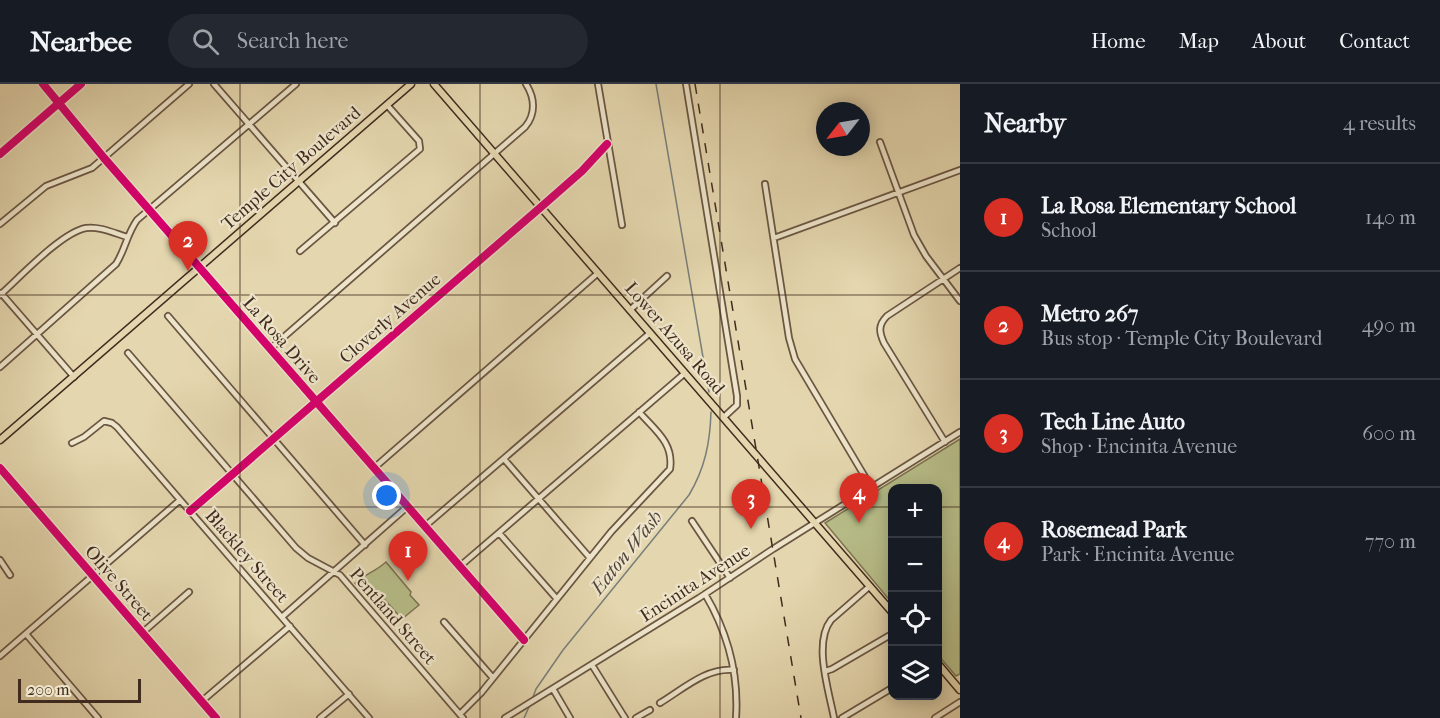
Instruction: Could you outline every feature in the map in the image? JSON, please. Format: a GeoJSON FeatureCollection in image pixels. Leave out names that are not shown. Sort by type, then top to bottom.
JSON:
{"type":"FeatureCollection","features":[{"type":"Feature","properties":{"kind":"main road","name":"Temple City Boulevard"},"geometry":{"type":"LineString","coordinates":[[0,440],[411,84]]}},
{"type":"Feature","properties":{"kind":"main road","name":"Lower Azusa Road"},"geometry":{"type":"LineString","coordinates":[[434,84],[888,607]]}},
{"type":"Feature","properties":{"kind":"main road"},"geometry":{"type":"LineString","coordinates":[[942,669],[960,690]]}},
{"type":"Feature","properties":{"kind":"street","name":"La Rosa Drive"},"geometry":{"type":"LineString","coordinates":[[43,84],[199,268],[524,640]]}},
{"type":"Feature","properties":{"kind":"street"},"geometry":{"type":"LineString","coordinates":[[0,154],[81,84]]}},
{"type":"Feature","properties":{"kind":"street"},"geometry":{"type":"LineString","coordinates":[[0,224],[46,186],[84,173],[189,84]]}},
{"type":"Feature","properties":{"kind":"street"},"geometry":{"type":"LineString","coordinates":[[214,84],[335,223]]}},
{"type":"Feature","properties":{"kind":"street"},"geometry":{"type":"LineString","coordinates":[[0,367],[116,264],[137,220],[296,84]]}},
{"type":"Feature","properties":{"kind":"street"},"geometry":{"type":"LineString","coordinates":[[270,349],[525,127],[533,113],[533,101],[526,84]]}},
{"type":"Feature","properties":{"kind":"street"},"geometry":{"type":"LineString","coordinates":[[598,84],[622,225]]}},
{"type":"Feature","properties":{"kind":"street"},"geometry":{"type":"LineString","coordinates":[[686,84],[737,396],[737,405],[724,417]]}},
{"type":"Feature","properties":{"kind":"street"},"geometry":{"type":"LineString","coordinates":[[300,251],[420,149],[419,141],[387,105]]}},
{"type":"Feature","properties":{"kind":"street"},"geometry":{"type":"LineString","coordinates":[[880,142],[918,244],[960,301]]}},
{"type":"Feature","properties":{"kind":"street","name":"Cloverly Avenue"},"geometry":{"type":"LineString","coordinates":[[190,511],[582,171],[607,144]]}},
{"type":"Feature","properties":{"kind":"street"},"geometry":{"type":"LineString","coordinates":[[774,238],[960,170]]}},
{"type":"Feature","properties":{"kind":"street"},"geometry":{"type":"LineString","coordinates":[[765,184],[789,338],[795,359],[871,487]]}},
{"type":"Feature","properties":{"kind":"street"},"geometry":{"type":"LineString","coordinates":[[74,377],[0,294],[74,232],[94,228],[127,237]]}},
{"type":"Feature","properties":{"kind":"street"},"geometry":{"type":"LineString","coordinates":[[945,442],[880,336],[880,326],[882,320],[892,311],[960,268]]}},
{"type":"Feature","properties":{"kind":"street"},"geometry":{"type":"LineString","coordinates":[[374,468],[598,273]]}},
{"type":"Feature","properties":{"kind":"street"},"geometry":{"type":"LineString","coordinates":[[630,310],[668,276]]}},
{"type":"Feature","properties":{"kind":"street"},"geometry":{"type":"LineString","coordinates":[[168,316],[365,545]]}},
{"type":"Feature","properties":{"kind":"street"},"geometry":{"type":"LineString","coordinates":[[424,527],[650,333]]}},
{"type":"Feature","properties":{"kind":"street","name":"Pentland Street"},"geometry":{"type":"LineString","coordinates":[[128,353],[296,548],[308,558],[334,572],[361,599],[462,716]]}},
{"type":"Feature","properties":{"kind":"street"},"geometry":{"type":"LineString","coordinates":[[459,567],[685,373]]}},
{"type":"Feature","properties":{"kind":"street"},"geometry":{"type":"LineString","coordinates":[[462,716],[622,520],[670,469],[672,458],[669,447],[639,412]]}},
{"type":"Feature","properties":{"kind":"street","name":"Blackley Street"},"geometry":{"type":"LineString","coordinates":[[72,443],[84,437],[104,421],[112,423],[369,718]]}},
{"type":"Feature","properties":{"kind":"street","name":"Encinita Avenue"},"geometry":{"type":"LineString","coordinates":[[505,718],[730,579],[960,432]]}},
{"type":"Feature","properties":{"kind":"street"},"geometry":{"type":"LineString","coordinates":[[504,459],[590,558]]}},
{"type":"Feature","properties":{"kind":"street","name":"Olive Street"},"geometry":{"type":"LineString","coordinates":[[0,468],[216,718]]}},
{"type":"Feature","properties":{"kind":"street"},"geometry":{"type":"LineString","coordinates":[[0,656],[180,500]]}},
{"type":"Feature","properties":{"kind":"street"},"geometry":{"type":"LineString","coordinates":[[282,617],[407,507]]}},
{"type":"Feature","properties":{"kind":"street"},"geometry":{"type":"LineString","coordinates":[[692,521],[730,579]]}},
{"type":"Feature","properties":{"kind":"street"},"geometry":{"type":"LineString","coordinates":[[499,533],[556,599]]}},
{"type":"Feature","properties":{"kind":"street"},"geometry":{"type":"LineString","coordinates":[[0,560],[10,575]]}},
{"type":"Feature","properties":{"kind":"street"},"geometry":{"type":"LineString","coordinates":[[834,718],[822,646],[827,625],[870,586]]}},
{"type":"Feature","properties":{"kind":"street"},"geometry":{"type":"LineString","coordinates":[[142,633],[189,592]]}},
{"type":"Feature","properties":{"kind":"street"},"geometry":{"type":"LineString","coordinates":[[705,594],[723,628],[734,670],[737,688],[736,718]]}},
{"type":"Feature","properties":{"kind":"street"},"geometry":{"type":"LineString","coordinates":[[444,622],[493,678]]}},
{"type":"Feature","properties":{"kind":"street"},"geometry":{"type":"LineString","coordinates":[[202,702],[290,626]]}},
{"type":"Feature","properties":{"kind":"street"},"geometry":{"type":"LineString","coordinates":[[26,634],[98,718]]}},
{"type":"Feature","properties":{"kind":"street"},"geometry":{"type":"LineString","coordinates":[[826,671],[888,636]]}},
{"type":"Feature","properties":{"kind":"street"},"geometry":{"type":"LineString","coordinates":[[592,665],[625,718]]}},
{"type":"Feature","properties":{"kind":"street"},"geometry":{"type":"LineString","coordinates":[[660,703],[710,673],[725,669],[734,670]]}},
{"type":"Feature","properties":{"kind":"street"},"geometry":{"type":"LineString","coordinates":[[553,689],[570,718]]}},
{"type":"Feature","properties":{"kind":"street"},"geometry":{"type":"LineString","coordinates":[[842,718],[888,690]]}},
{"type":"Feature","properties":{"kind":"street"},"geometry":{"type":"LineString","coordinates":[[320,718],[349,694]]}},
{"type":"Feature","properties":{"kind":"street"},"geometry":{"type":"LineString","coordinates":[[934,718],[960,702]]}},
{"type":"Feature","properties":{"kind":"street"},"geometry":{"type":"LineString","coordinates":[[636,718],[650,710]]}},
{"type":"Feature","properties":{"kind":"green space"},"geometry":{"type":"Polygon","coordinates":[[[960,439],[960,674],[956,676],[942,660],[942,484],[888,484],[888,598],[825,523],[960,439]]]}},
{"type":"Feature","properties":{"kind":"green space"},"geometry":{"type":"Polygon","coordinates":[[[386,562],[419,605],[402,619],[385,600],[376,606],[355,583],[386,562]]]}},
{"type":"Feature","properties":{"kind":"waterway","name":"Eaton Wash"},"geometry":{"type":"LineString","coordinates":[[656,84],[709,392]]}},
{"type":"Feature","properties":{"kind":"waterway","name":"Eaton Wash"},"geometry":{"type":"LineString","coordinates":[[533,697],[563,650],[689,495],[706,455],[711,412]]}},
{"type":"Feature","properties":{"kind":"waterway","name":"Eaton Wash"},"geometry":{"type":"LineString","coordinates":[[524,718],[529,707]]}},
{"type":"Feature","properties":{"kind":"railway"},"geometry":{"type":"LineString","coordinates":[[695,84],[801,718]]}},
{"type":"Feature","properties":{"kind":"cycle path"},"geometry":{"type":"LineString","coordinates":[[43,84],[104,158],[524,640]]}},
{"type":"Feature","properties":{"kind":"cycle path"},"geometry":{"type":"LineString","coordinates":[[0,154],[81,84]]}},
{"type":"Feature","properties":{"kind":"cycle path"},"geometry":{"type":"LineString","coordinates":[[190,511],[582,171],[607,144]]}},
{"type":"Feature","properties":{"kind":"cycle path"},"geometry":{"type":"LineString","coordinates":[[0,468],[216,718]]}},
{"type":"Feature","properties":{"kind":"place","name":"Metro 267"},"geometry":{"type":"Point","coordinates":[188,271]}},
{"type":"Feature","properties":{"kind":"place","name":"Rosemead Park"},"geometry":{"type":"Point","coordinates":[859,523]}},
{"type":"Feature","properties":{"kind":"place","name":"Tech Line Auto"},"geometry":{"type":"Point","coordinates":[751,529]}},
{"type":"Feature","properties":{"kind":"place","name":"La Rosa Elementary School"},"geometry":{"type":"Point","coordinates":[408,581]}}]}
